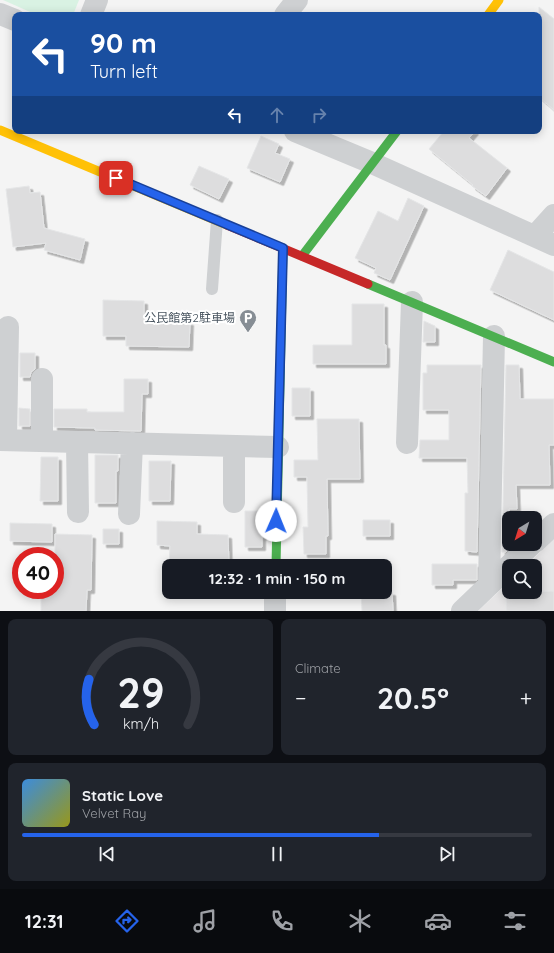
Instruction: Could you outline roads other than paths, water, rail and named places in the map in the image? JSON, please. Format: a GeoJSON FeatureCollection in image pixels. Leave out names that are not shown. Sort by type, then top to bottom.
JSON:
{"type":"FeatureCollection","features":[{"type":"Feature","properties":{"kind":"street"},"geometry":{"type":"LineString","coordinates":[[92,12],[97,0]]}},
{"type":"Feature","properties":{"kind":"street"},"geometry":{"type":"LineString","coordinates":[[287,12],[297,0]]}},
{"type":"Feature","properties":{"kind":"street"},"geometry":{"type":"LineString","coordinates":[[490,12],[500,0]]}},
{"type":"Feature","properties":{"kind":"street"},"geometry":{"type":"LineString","coordinates":[[0,14],[12,19]]}},
{"type":"Feature","properties":{"kind":"street"},"geometry":{"type":"LineString","coordinates":[[0,130],[554,362]]}},
{"type":"Feature","properties":{"kind":"street"},"geometry":{"type":"LineString","coordinates":[[302,134],[372,163],[545,241],[554,215]]}},
{"type":"Feature","properties":{"kind":"street"},"geometry":{"type":"LineString","coordinates":[[302,256],[395,134]]}},
{"type":"Feature","properties":{"kind":"street"},"geometry":{"type":"LineString","coordinates":[[276,559],[283,248]]}},
{"type":"Feature","properties":{"kind":"street"},"geometry":{"type":"LineString","coordinates":[[407,443],[412,302]]}},
{"type":"Feature","properties":{"kind":"street"},"geometry":{"type":"LineString","coordinates":[[8,327],[3,440],[278,447]]}},
{"type":"Feature","properties":{"kind":"street"},"geometry":{"type":"LineString","coordinates":[[489,584],[494,336]]}},
{"type":"Feature","properties":{"kind":"street"},"geometry":{"type":"LineString","coordinates":[[42,379],[42,441]]}},
{"type":"Feature","properties":{"kind":"street"},"geometry":{"type":"LineString","coordinates":[[77,442],[78,512]]}},
{"type":"Feature","properties":{"kind":"street"},"geometry":{"type":"LineString","coordinates":[[129,514],[132,443]]}},
{"type":"Feature","properties":{"kind":"street"},"geometry":{"type":"LineString","coordinates":[[234,446],[234,502]]}},
{"type":"Feature","properties":{"kind":"street"},"geometry":{"type":"LineString","coordinates":[[542,535],[554,524]]}},
{"type":"Feature","properties":{"kind":"street"},"geometry":{"type":"LineString","coordinates":[[462,611],[524,551]]}},
{"type":"Feature","properties":{"kind":"street"},"geometry":{"type":"LineString","coordinates":[[275,599],[275,611]]}},
{"type":"Feature","properties":{"kind":"lane"},"geometry":{"type":"LineString","coordinates":[[212,289],[217,220]]}},
{"type":"Feature","properties":{"kind":"place","name":"公民館第2駐車場"},"geometry":{"type":"Point","coordinates":[248,333]}}]}
